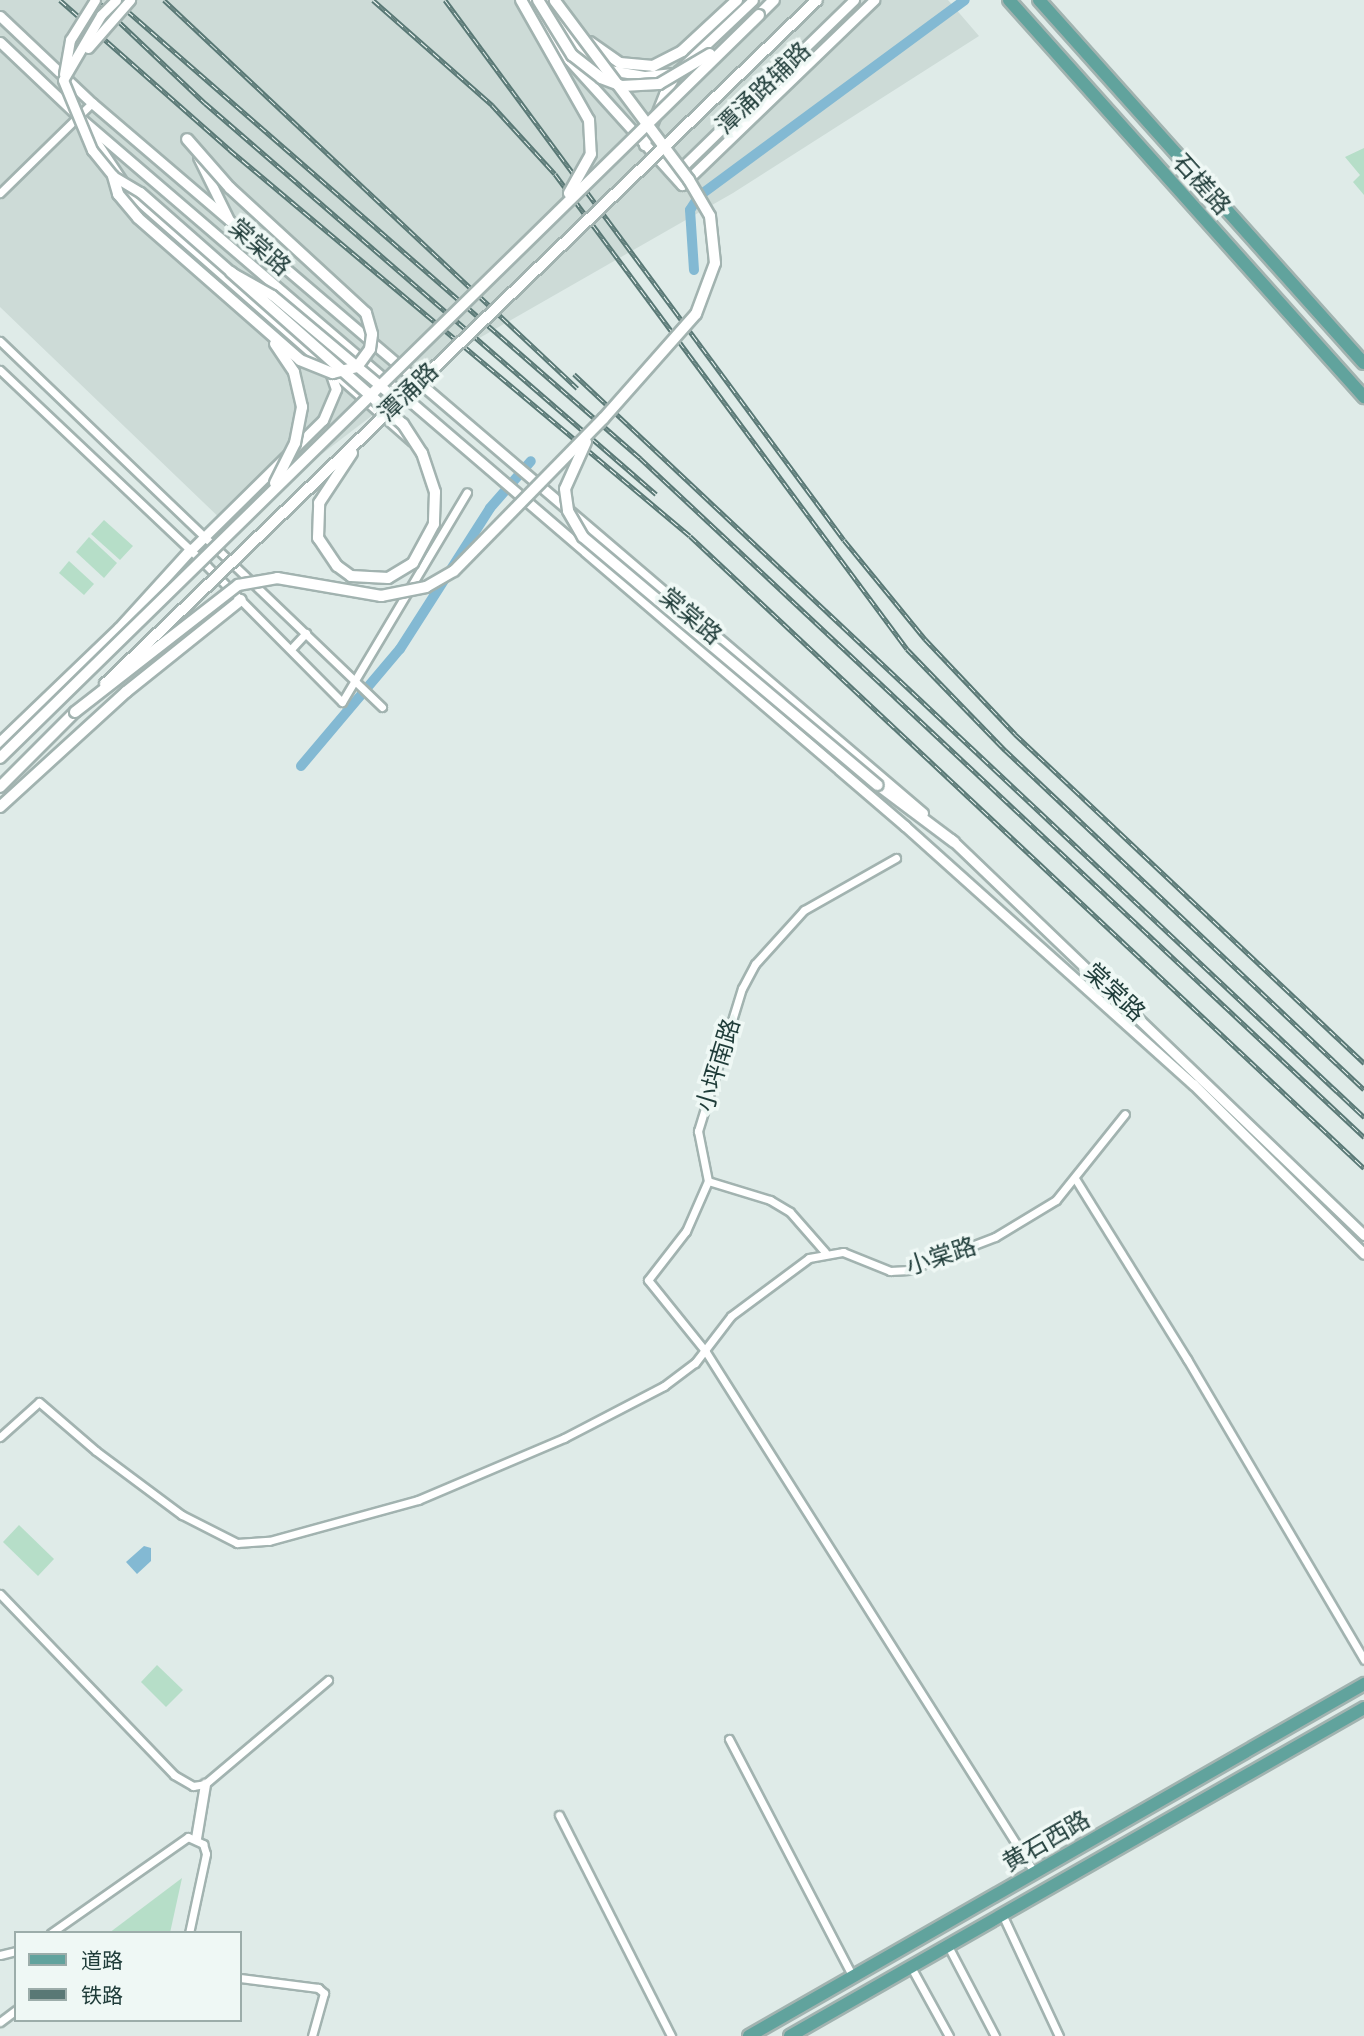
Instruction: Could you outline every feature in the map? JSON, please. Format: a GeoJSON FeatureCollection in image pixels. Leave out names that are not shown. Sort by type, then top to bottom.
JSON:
{"type":"FeatureCollection","features":[{"type":"Feature","properties":{"kind":"main road"},"geometry":{"type":"LineString","coordinates":[[521,0],[584,107],[592,136],[587,167],[540,228]]}},
{"type":"Feature","properties":{"kind":"main road"},"geometry":{"type":"LineString","coordinates":[[538,0],[572,55],[584,66],[601,78],[632,86],[659,84],[679,76],[759,15]]}},
{"type":"Feature","properties":{"kind":"main road"},"geometry":{"type":"LineString","coordinates":[[551,0],[596,50],[633,68],[664,63],[737,0]]}},
{"type":"Feature","properties":{"kind":"main road"},"geometry":{"type":"LineString","coordinates":[[75,712],[239,585],[277,578],[381,596],[426,587],[471,556],[603,419],[696,314],[711,283],[714,245],[710,216],[689,180],[551,0]]}},
{"type":"Feature","properties":{"kind":"main road","name":"潭涌路"},"geometry":{"type":"LineString","coordinates":[[0,758],[774,0]]}},
{"type":"Feature","properties":{"kind":"main road","name":"潭涌路"},"geometry":{"type":"LineString","coordinates":[[0,787],[817,0]]}},
{"type":"Feature","properties":{"kind":"main road","name":"石槎路"},"geometry":{"type":"LineString","coordinates":[[1009,0],[1364,397]]}},
{"type":"Feature","properties":{"kind":"main road","name":"石槎路"},"geometry":{"type":"LineString","coordinates":[[1039,0],[1364,363]]}},
{"type":"Feature","properties":{"kind":"main road"},"geometry":{"type":"LineString","coordinates":[[113,176],[118,194],[138,218],[300,360],[333,373],[357,366],[370,349],[372,334],[371,323],[357,302],[230,188],[187,139]]}},
{"type":"Feature","properties":{"kind":"main road"},"geometry":{"type":"LineString","coordinates":[[231,272],[403,424],[417,445],[435,492],[434,524],[426,544],[413,563],[388,578],[351,576],[326,554],[316,517],[327,485],[378,421]]}},
{"type":"Feature","properties":{"kind":"main road"},"geometry":{"type":"LineString","coordinates":[[243,520],[287,462],[302,407],[294,372],[265,330]]}},
{"type":"Feature","properties":{"kind":"main road"},"geometry":{"type":"LineString","coordinates":[[603,419],[572,465],[565,489],[568,511],[583,537],[877,785],[954,842]]}},
{"type":"Feature","properties":{"kind":"main road"},"geometry":{"type":"LineString","coordinates":[[0,743],[118,629],[191,550]]}},
{"type":"Feature","properties":{"kind":"main road"},"geometry":{"type":"LineString","coordinates":[[0,807],[116,701],[241,600]]}},
{"type":"Feature","properties":{"kind":"main road","name":"黄石西路"},"geometry":{"type":"LineString","coordinates":[[749,2036],[1364,1684]]}},
{"type":"Feature","properties":{"kind":"main road","name":"黄石西路"},"geometry":{"type":"LineString","coordinates":[[790,2036],[1364,1708]]}},
{"type":"Feature","properties":{"kind":"street"},"geometry":{"type":"LineString","coordinates":[[95,0],[70,40],[63,80],[80,130],[113,176],[140,192],[231,272],[272,295],[390,394],[420,410]]}},
{"type":"Feature","properties":{"kind":"street"},"geometry":{"type":"LineString","coordinates":[[63,80],[102,15],[116,0]]}},
{"type":"Feature","properties":{"kind":"street"},"geometry":{"type":"LineString","coordinates":[[63,80],[130,0]]}},
{"type":"Feature","properties":{"kind":"street"},"geometry":{"type":"LineString","coordinates":[[532,0],[568,59],[598,87],[644,145],[682,185],[873,0]]}},
{"type":"Feature","properties":{"kind":"street"},"geometry":{"type":"LineString","coordinates":[[551,0],[580,53],[598,68],[645,76],[678,71]]}},
{"type":"Feature","properties":{"kind":"street"},"geometry":{"type":"LineString","coordinates":[[644,145],[664,94],[678,71],[752,0]]}},
{"type":"Feature","properties":{"kind":"street","name":"潭涌路辅路"},"geometry":{"type":"LineString","coordinates":[[673,176],[854,0]]}},
{"type":"Feature","properties":{"kind":"street","name":"棠棠路"},"geometry":{"type":"LineString","coordinates":[[0,16],[92,103],[954,842],[1364,1235]]}},
{"type":"Feature","properties":{"kind":"street","name":"棠棠路"},"geometry":{"type":"LineString","coordinates":[[0,42],[79,117],[905,826],[1162,1056],[1364,1254]]}},
{"type":"Feature","properties":{"kind":"street"},"geometry":{"type":"LineString","coordinates":[[0,193],[92,103]]}},
{"type":"Feature","properties":{"kind":"street"},"geometry":{"type":"LineString","coordinates":[[79,117],[130,193],[417,445]]}},
{"type":"Feature","properties":{"kind":"street"},"geometry":{"type":"LineString","coordinates":[[187,139],[230,221]]}},
{"type":"Feature","properties":{"kind":"street"},"geometry":{"type":"LineString","coordinates":[[0,341],[206,535],[382,707]]}},
{"type":"Feature","properties":{"kind":"street"},"geometry":{"type":"LineString","coordinates":[[191,550],[331,408],[335,380],[314,356]]}},
{"type":"Feature","properties":{"kind":"street"},"geometry":{"type":"LineString","coordinates":[[0,370],[191,550],[342,702],[467,492]]}},
{"type":"Feature","properties":{"kind":"street"},"geometry":{"type":"LineString","coordinates":[[291,649],[306,633]]}},
{"type":"Feature","properties":{"kind":"street","name":"小坪南路"},"geometry":{"type":"LineString","coordinates":[[708,1181],[698,1130],[742,988],[755,964],[804,910],[896,858]]}},
{"type":"Feature","properties":{"kind":"street","name":"小棠路"},"geometry":{"type":"LineString","coordinates":[[825,1252],[843,1252],[890,1271],[930,1265],[995,1237],[1056,1200],[1076,1180],[1125,1114]]}},
{"type":"Feature","properties":{"kind":"street"},"geometry":{"type":"LineString","coordinates":[[1076,1180],[1187,1359],[1364,1660]]}},
{"type":"Feature","properties":{"kind":"street"},"geometry":{"type":"LineString","coordinates":[[0,1437],[39,1402],[96,1451],[198,1526],[237,1544],[252,1544],[456,1486],[618,1412],[678,1377],[706,1352],[731,1316],[758,1293],[825,1252],[790,1212],[770,1200],[708,1181],[686,1231],[648,1280],[706,1352],[1034,1872]]}},
{"type":"Feature","properties":{"kind":"street"},"geometry":{"type":"LineString","coordinates":[[0,1594],[174,1775],[193,1786],[205,1784],[328,1679]]}},
{"type":"Feature","properties":{"kind":"street"},"geometry":{"type":"LineString","coordinates":[[729,1739],[853,1977]]}},
{"type":"Feature","properties":{"kind":"street"},"geometry":{"type":"LineString","coordinates":[[54,1931],[192,1838],[205,1784]]}},
{"type":"Feature","properties":{"kind":"street"},"geometry":{"type":"LineString","coordinates":[[559,1815],[671,2036]]}},
{"type":"Feature","properties":{"kind":"street"},"geometry":{"type":"LineString","coordinates":[[189,1931],[206,1854],[192,1838]]}},
{"type":"Feature","properties":{"kind":"street"},"geometry":{"type":"LineString","coordinates":[[1002,1914],[1059,2036]]}},
{"type":"Feature","properties":{"kind":"street"},"geometry":{"type":"LineString","coordinates":[[948,1945],[995,2036]]}},
{"type":"Feature","properties":{"kind":"street"},"geometry":{"type":"LineString","coordinates":[[911,1967],[949,2036]]}},
{"type":"Feature","properties":{"kind":"street"},"geometry":{"type":"LineString","coordinates":[[242,1978],[318,1988],[324,1993],[312,2036]]}},
{"type":"Feature","properties":{"kind":"shaded area"},"geometry":{"type":"Polygon","coordinates":[[[0,0],[948,0],[979,36],[733,193],[455,352],[228,526],[0,307],[0,0]]]}},
{"type":"Feature","properties":{"kind":"green space"},"geometry":{"type":"Polygon","coordinates":[[[1364,148],[1364,195],[1353,182],[1360,175],[1345,157],[1364,148]]]}},
{"type":"Feature","properties":{"kind":"green space"},"geometry":{"type":"Polygon","coordinates":[[[104,520],[133,546],[120,560],[91,534],[104,520]]]}},
{"type":"Feature","properties":{"kind":"green space"},"geometry":{"type":"Polygon","coordinates":[[[89,537],[117,563],[104,578],[76,552],[89,537]]]}},
{"type":"Feature","properties":{"kind":"green space"},"geometry":{"type":"Polygon","coordinates":[[[69,561],[94,584],[84,595],[59,573],[69,561]]]}},
{"type":"Feature","properties":{"kind":"green space"},"geometry":{"type":"Polygon","coordinates":[[[19,1525],[54,1559],[38,1576],[3,1542],[19,1525]]]}},
{"type":"Feature","properties":{"kind":"green space"},"geometry":{"type":"Polygon","coordinates":[[[157,1665],[183,1690],[166,1707],[141,1682],[157,1665]]]}},
{"type":"Feature","properties":{"kind":"green space"},"geometry":{"type":"Polygon","coordinates":[[[182,1878],[170,1931],[112,1931],[182,1878]]]}},
{"type":"Feature","properties":{"kind":"water"},"geometry":{"type":"Polygon","coordinates":[[[144,1546],[151,1548],[151,1561],[137,1574],[126,1562],[144,1546]]]}},
{"type":"Feature","properties":{"kind":"waterway"},"geometry":{"type":"LineString","coordinates":[[694,270],[690,210],[699,196],[965,0]]}},
{"type":"Feature","properties":{"kind":"waterway"},"geometry":{"type":"LineString","coordinates":[[301,766],[400,649],[490,508],[531,461]]}},
{"type":"Feature","properties":{"kind":"railway"},"geometry":{"type":"LineString","coordinates":[[60,0],[230,150],[690,536],[1364,1168]]}},
{"type":"Feature","properties":{"kind":"railway"},"geometry":{"type":"LineString","coordinates":[[96,0],[205,103],[656,494]]}},
{"type":"Feature","properties":{"kind":"railway"},"geometry":{"type":"LineString","coordinates":[[115,0],[640,458],[1364,1137]]}},
{"type":"Feature","properties":{"kind":"railway"},"geometry":{"type":"LineString","coordinates":[[164,0],[577,388]]}},
{"type":"Feature","properties":{"kind":"railway"},"geometry":{"type":"LineString","coordinates":[[373,0],[492,105],[555,174],[907,649],[1005,750],[1364,1090]]}},
{"type":"Feature","properties":{"kind":"railway"},"geometry":{"type":"LineString","coordinates":[[445,0],[844,540],[925,639],[1015,734],[1364,1063]]}},
{"type":"Feature","properties":{"kind":"railway"},"geometry":{"type":"LineString","coordinates":[[574,374],[1364,1117]]}}]}
